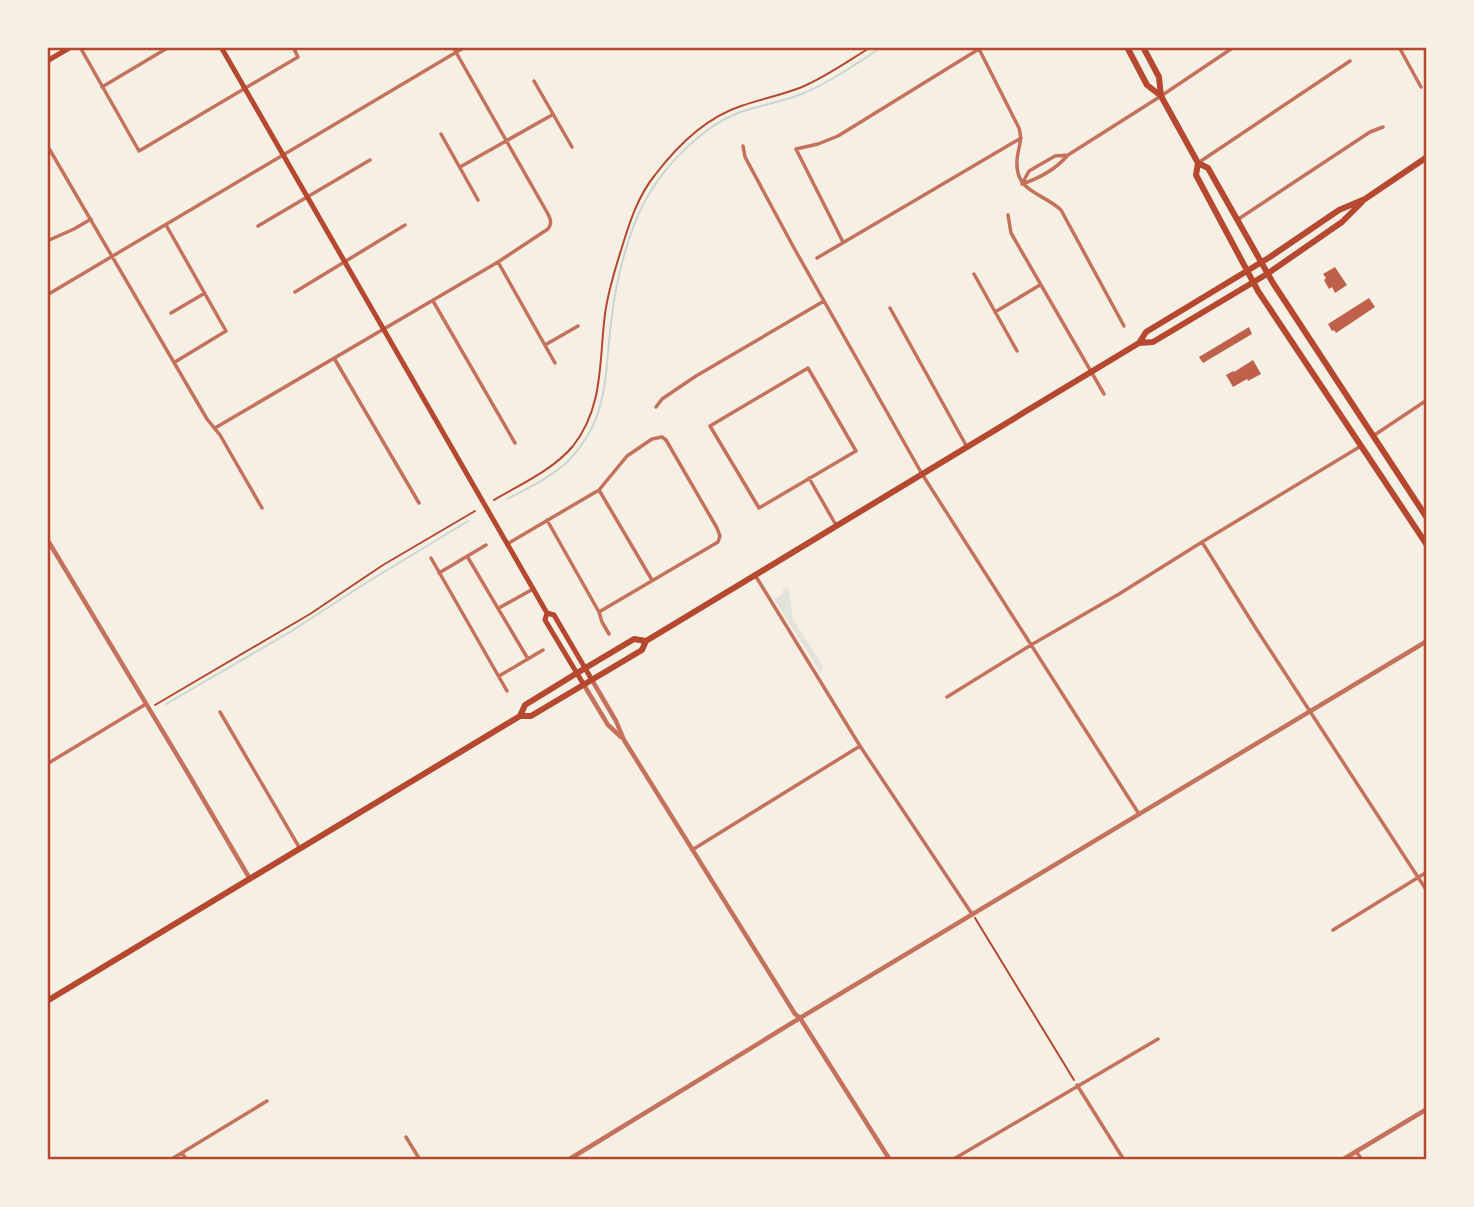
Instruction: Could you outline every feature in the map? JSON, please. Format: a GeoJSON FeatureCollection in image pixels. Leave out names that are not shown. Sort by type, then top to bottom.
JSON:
{"type":"FeatureCollection","features":[{"type":"Feature","properties":{"kind":"main road"},"geometry":{"type":"LineString","coordinates":[[47,61],[71,47]]}},
{"type":"Feature","properties":{"kind":"main road"},"geometry":{"type":"LineString","coordinates":[[221,47],[547,613],[554,615],[592,680]]}},
{"type":"Feature","properties":{"kind":"main road"},"geometry":{"type":"LineString","coordinates":[[1127,47],[1147,85],[1161,96]]}},
{"type":"Feature","properties":{"kind":"main road"},"geometry":{"type":"LineString","coordinates":[[1143,47],[1159,77],[1161,96],[1198,163],[1209,168],[1267,274],[1427,518]]}},
{"type":"Feature","properties":{"kind":"main road"},"geometry":{"type":"LineString","coordinates":[[1139,343],[1153,342],[1253,283],[1342,222],[1366,199],[1427,158]]}},
{"type":"Feature","properties":{"kind":"main road"},"geometry":{"type":"LineString","coordinates":[[1198,163],[1196,175],[1253,283],[1427,545]]}},
{"type":"Feature","properties":{"kind":"main road"},"geometry":{"type":"LineString","coordinates":[[520,716],[525,705],[585,668],[634,639],[646,640],[755,575],[1139,343],[1146,332],[1247,271],[1339,210],[1366,199]]}},
{"type":"Feature","properties":{"kind":"main road"},"geometry":{"type":"LineString","coordinates":[[547,613],[545,620],[584,685]]}},
{"type":"Feature","properties":{"kind":"main road"},"geometry":{"type":"LineString","coordinates":[[47,1001],[520,716],[531,716],[584,685],[642,650],[646,640]]}},
{"type":"Feature","properties":{"kind":"street"},"geometry":{"type":"LineString","coordinates":[[79,47],[139,151],[298,57],[293,47]]}},
{"type":"Feature","properties":{"kind":"street"},"geometry":{"type":"LineString","coordinates":[[102,87],[169,47]]}},
{"type":"Feature","properties":{"kind":"street"},"geometry":{"type":"LineString","coordinates":[[215,428],[498,262],[551,225],[551,220],[453,47]]}},
{"type":"Feature","properties":{"kind":"street"},"geometry":{"type":"LineString","coordinates":[[47,295],[465,47]]}},
{"type":"Feature","properties":{"kind":"street"},"geometry":{"type":"LineString","coordinates":[[1022,184],[1058,166],[1068,155],[1234,47]]}},
{"type":"Feature","properties":{"kind":"street"},"geometry":{"type":"LineString","coordinates":[[1399,47],[1421,87]]}},
{"type":"Feature","properties":{"kind":"street"},"geometry":{"type":"LineString","coordinates":[[844,242],[796,149],[838,136],[979,49],[1019,128],[1021,138],[1017,169],[1022,184],[1061,210],[1124,326]]}},
{"type":"Feature","properties":{"kind":"street"},"geometry":{"type":"LineString","coordinates":[[1198,163],[1350,61]]}},
{"type":"Feature","properties":{"kind":"street"},"geometry":{"type":"LineString","coordinates":[[534,81],[572,147]]}},
{"type":"Feature","properties":{"kind":"street"},"geometry":{"type":"LineString","coordinates":[[460,167],[552,115]]}},
{"type":"Feature","properties":{"kind":"street"},"geometry":{"type":"LineString","coordinates":[[1237,220],[1370,132],[1383,127]]}},
{"type":"Feature","properties":{"kind":"street"},"geometry":{"type":"LineString","coordinates":[[441,134],[478,200]]}},
{"type":"Feature","properties":{"kind":"street"},"geometry":{"type":"LineString","coordinates":[[817,258],[1021,138]]}},
{"type":"Feature","properties":{"kind":"street"},"geometry":{"type":"LineString","coordinates":[[47,145],[262,508]]}},
{"type":"Feature","properties":{"kind":"street"},"geometry":{"type":"LineString","coordinates":[[743,146],[745,157],[922,474],[1139,814]]}},
{"type":"Feature","properties":{"kind":"street"},"geometry":{"type":"LineString","coordinates":[[1022,184],[1029,172],[1055,156],[1068,155]]}},
{"type":"Feature","properties":{"kind":"street"},"geometry":{"type":"LineString","coordinates":[[258,226],[370,160]]}},
{"type":"Feature","properties":{"kind":"street"},"geometry":{"type":"LineString","coordinates":[[1008,215],[1011,233],[1104,394]]}},
{"type":"Feature","properties":{"kind":"street"},"geometry":{"type":"LineString","coordinates":[[47,241],[91,219]]}},
{"type":"Feature","properties":{"kind":"street"},"geometry":{"type":"LineString","coordinates":[[166,225],[226,331],[174,362]]}},
{"type":"Feature","properties":{"kind":"street"},"geometry":{"type":"LineString","coordinates":[[295,292],[405,225]]}},
{"type":"Feature","properties":{"kind":"street"},"geometry":{"type":"LineString","coordinates":[[498,262],[555,363]]}},
{"type":"Feature","properties":{"kind":"street"},"geometry":{"type":"LineString","coordinates":[[974,274],[1017,351]]}},
{"type":"Feature","properties":{"kind":"street"},"geometry":{"type":"LineString","coordinates":[[995,312],[1041,285]]}},
{"type":"Feature","properties":{"kind":"street"},"geometry":{"type":"LineString","coordinates":[[171,313],[205,293]]}},
{"type":"Feature","properties":{"kind":"street"},"geometry":{"type":"LineString","coordinates":[[432,301],[515,443]]}},
{"type":"Feature","properties":{"kind":"street"},"geometry":{"type":"LineString","coordinates":[[656,407],[662,399],[696,376],[824,301]]}},
{"type":"Feature","properties":{"kind":"street"},"geometry":{"type":"LineString","coordinates":[[890,308],[967,447]]}},
{"type":"Feature","properties":{"kind":"street"},"geometry":{"type":"LineString","coordinates":[[545,345],[578,326]]}},
{"type":"Feature","properties":{"kind":"street"},"geometry":{"type":"LineString","coordinates":[[334,358],[419,503]]}},
{"type":"Feature","properties":{"kind":"street"},"geometry":{"type":"LineString","coordinates":[[808,368],[856,451],[809,478],[759,508],[710,426],[808,368]]}},
{"type":"Feature","properties":{"kind":"street"},"geometry":{"type":"LineString","coordinates":[[1373,436],[1427,400]]}},
{"type":"Feature","properties":{"kind":"street"},"geometry":{"type":"LineString","coordinates":[[507,544],[599,489],[627,456],[652,439],[662,437],[673,451],[720,536],[718,542],[599,612]]}},
{"type":"Feature","properties":{"kind":"street"},"geometry":{"type":"LineString","coordinates":[[947,697],[1362,445]]}},
{"type":"Feature","properties":{"kind":"street"},"geometry":{"type":"LineString","coordinates":[[809,478],[836,526]]}},
{"type":"Feature","properties":{"kind":"street"},"geometry":{"type":"LineString","coordinates":[[599,489],[652,580]]}},
{"type":"Feature","properties":{"kind":"street"},"geometry":{"type":"LineString","coordinates":[[547,520],[609,634]]}},
{"type":"Feature","properties":{"kind":"street"},"geometry":{"type":"LineString","coordinates":[[47,539],[250,879]]}},
{"type":"Feature","properties":{"kind":"street"},"geometry":{"type":"LineString","coordinates":[[1202,542],[1427,891]]}},
{"type":"Feature","properties":{"kind":"street"},"geometry":{"type":"LineString","coordinates":[[439,573],[486,545]]}},
{"type":"Feature","properties":{"kind":"street"},"geometry":{"type":"LineString","coordinates":[[467,556],[528,659]]}},
{"type":"Feature","properties":{"kind":"street"},"geometry":{"type":"LineString","coordinates":[[431,558],[507,691]]}},
{"type":"Feature","properties":{"kind":"street"},"geometry":{"type":"LineString","coordinates":[[755,575],[860,746],[972,914]]}},
{"type":"Feature","properties":{"kind":"street"},"geometry":{"type":"LineString","coordinates":[[498,609],[533,589]]}},
{"type":"Feature","properties":{"kind":"street"},"geometry":{"type":"LineString","coordinates":[[568,1160],[1427,641]]}},
{"type":"Feature","properties":{"kind":"street"},"geometry":{"type":"LineString","coordinates":[[499,676],[543,650]]}},
{"type":"Feature","properties":{"kind":"street"},"geometry":{"type":"LineString","coordinates":[[592,680],[624,740],[692,850],[890,1160]]}},
{"type":"Feature","properties":{"kind":"street"},"geometry":{"type":"LineString","coordinates":[[584,685],[608,725],[624,740]]}},
{"type":"Feature","properties":{"kind":"street"},"geometry":{"type":"LineString","coordinates":[[47,764],[146,704]]}},
{"type":"Feature","properties":{"kind":"street"},"geometry":{"type":"LineString","coordinates":[[220,712],[300,849]]}},
{"type":"Feature","properties":{"kind":"street"},"geometry":{"type":"LineString","coordinates":[[692,850],[860,746]]}},
{"type":"Feature","properties":{"kind":"street"},"geometry":{"type":"LineString","coordinates":[[1333,930],[1427,872]]}},
{"type":"Feature","properties":{"kind":"street"},"geometry":{"type":"LineString","coordinates":[[952,1160],[1158,1039]]}},
{"type":"Feature","properties":{"kind":"street"},"geometry":{"type":"LineString","coordinates":[[1077,1085],[1124,1160]]}},
{"type":"Feature","properties":{"kind":"street"},"geometry":{"type":"LineString","coordinates":[[170,1160],[267,1101]]}},
{"type":"Feature","properties":{"kind":"street"},"geometry":{"type":"LineString","coordinates":[[1342,1160],[1427,1109]]}},
{"type":"Feature","properties":{"kind":"street"},"geometry":{"type":"LineString","coordinates":[[406,1137],[420,1160]]}},
{"type":"Feature","properties":{"kind":"street"},"geometry":{"type":"LineString","coordinates":[[1356,1151],[1362,1160]]}},
{"type":"Feature","properties":{"kind":"street"},"geometry":{"type":"LineString","coordinates":[[182,1153],[187,1160]]}},
{"type":"Feature","properties":{"kind":"path"},"geometry":{"type":"LineString","coordinates":[[495,500],[560,459],[572,447],[589,421],[598,388],[605,315],[612,279],[637,204],[661,167],[690,136],[713,119],[738,107],[803,87],[871,47]]}},
{"type":"Feature","properties":{"kind":"path"},"geometry":{"type":"LineString","coordinates":[[155,705],[310,614],[383,565],[475,511]]}},
{"type":"Feature","properties":{"kind":"path"},"geometry":{"type":"LineString","coordinates":[[972,914],[1077,1085]]}},
{"type":"Feature","properties":{"kind":"shaded area"},"geometry":{"type":"Polygon","coordinates":[[[783,588],[789,589],[793,620],[823,666],[821,673],[774,599],[783,594],[783,588]]]}},
{"type":"Feature","properties":{"kind":"building"},"geometry":{"type":"Polygon","coordinates":[[[1335,267],[1347,285],[1335,293],[1332,287],[1329,289],[1323,274],[1335,267]]]}},
{"type":"Feature","properties":{"kind":"building"},"geometry":{"type":"Polygon","coordinates":[[[1369,298],[1375,307],[1336,333],[1332,331],[1328,324],[1369,298]]]}},
{"type":"Feature","properties":{"kind":"building"},"geometry":{"type":"Polygon","coordinates":[[[1249,327],[1252,334],[1203,363],[1199,357],[1249,327]]]}},
{"type":"Feature","properties":{"kind":"building"},"geometry":{"type":"Polygon","coordinates":[[[1253,360],[1261,374],[1233,387],[1226,375],[1253,360]]]}},
{"type":"Feature","properties":{"kind":"waterway"},"geometry":{"type":"LineString","coordinates":[[507,499],[566,463],[591,429],[603,394],[620,269],[642,206],[666,170],[688,146],[725,119],[804,93],[882,47]]}},
{"type":"Feature","properties":{"kind":"waterway"},"geometry":{"type":"LineString","coordinates":[[166,704],[290,632],[468,521]]}}]}
